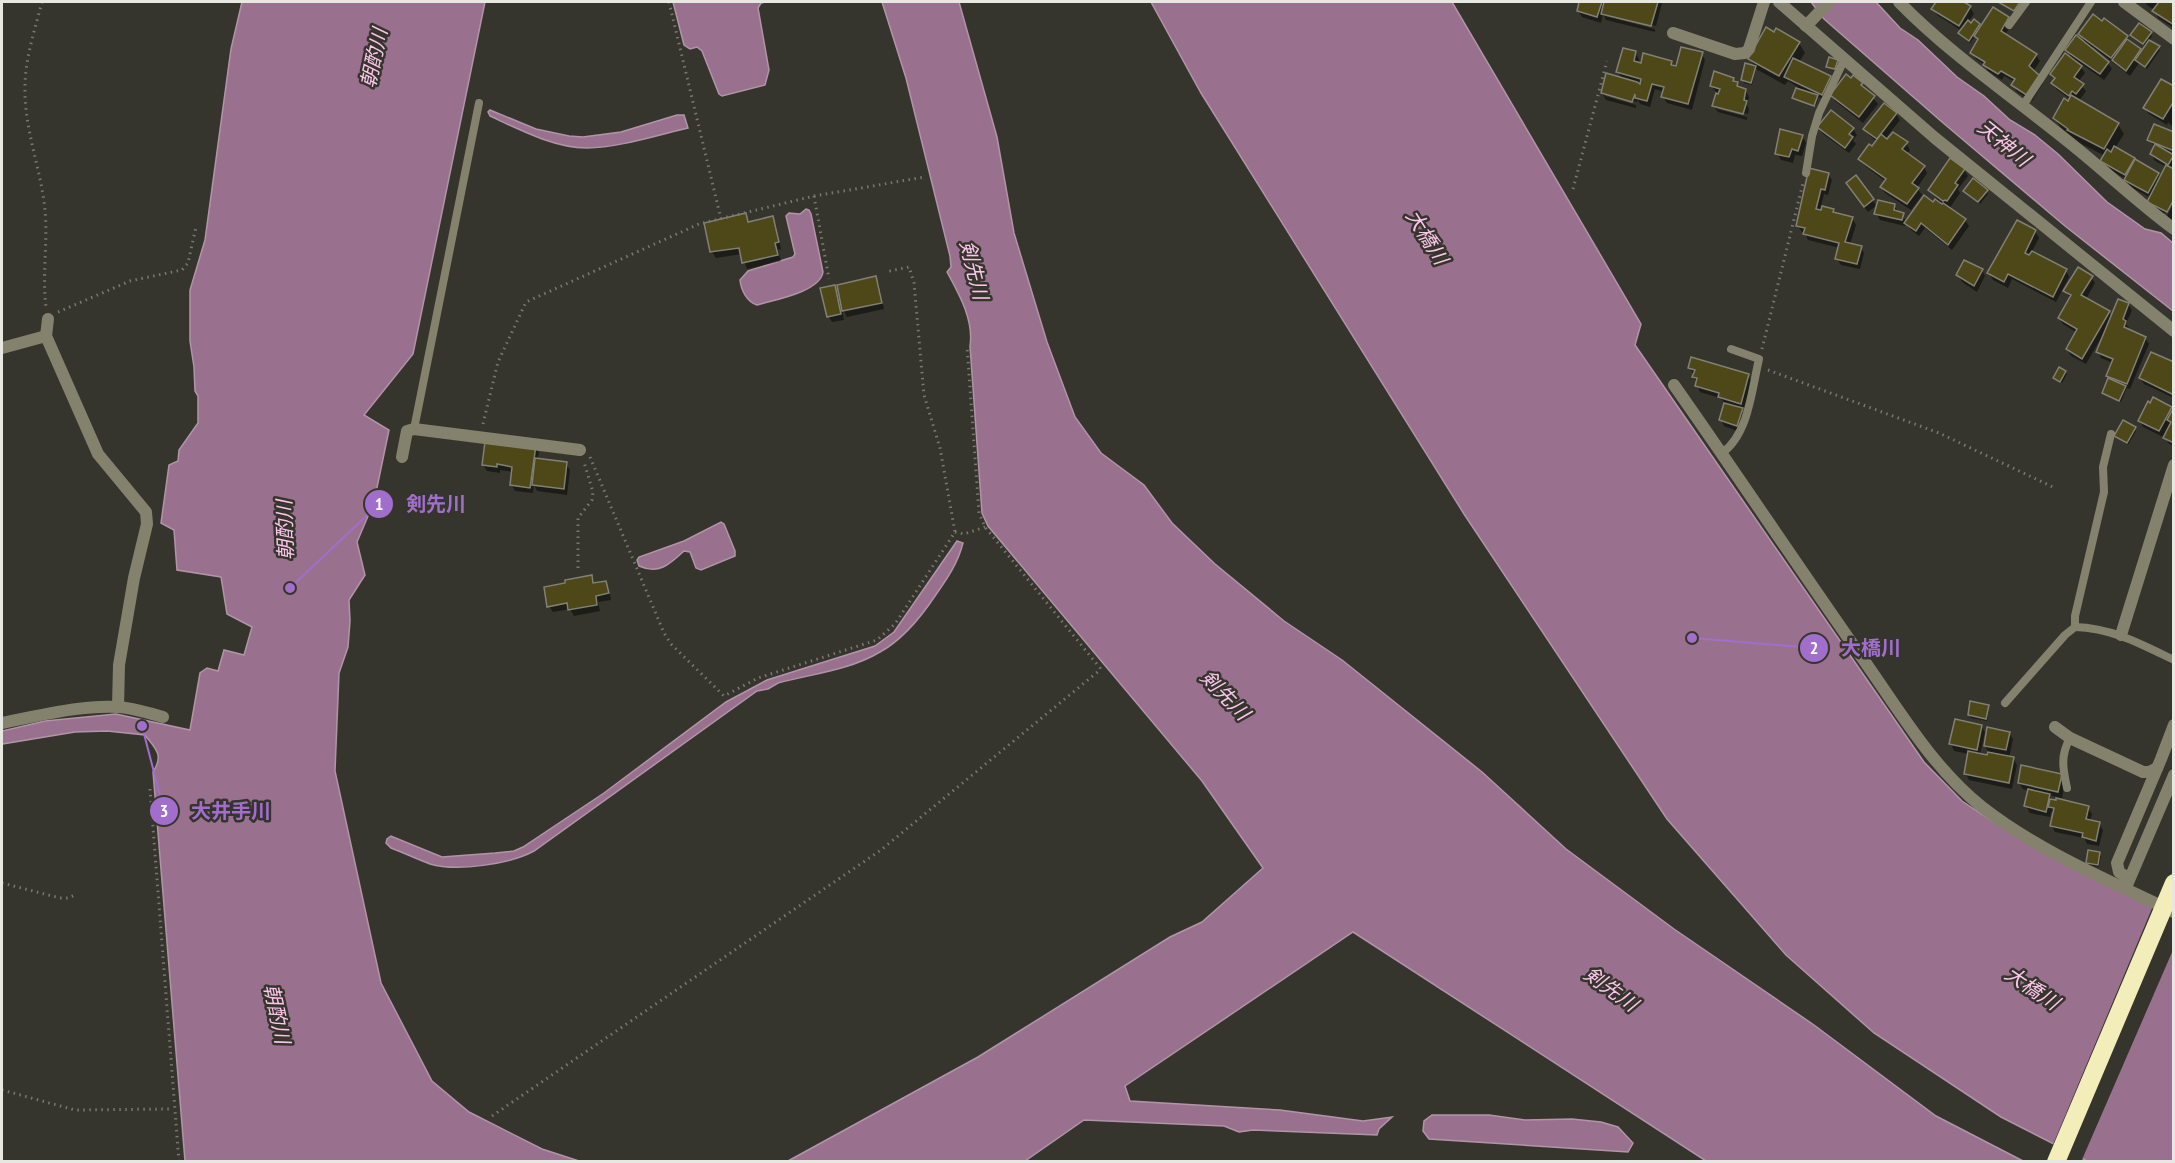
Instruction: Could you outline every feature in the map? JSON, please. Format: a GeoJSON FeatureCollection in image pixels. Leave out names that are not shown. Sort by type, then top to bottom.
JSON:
{"type":"FeatureCollection","features":[{"type":"Feature","properties":{"kind":"highway"},"geometry":{"type":"LineString","coordinates":[[2056,1161],[2174,883]]}},
{"type":"Feature","properties":{"kind":"street"},"geometry":{"type":"LineString","coordinates":[[1673,33],[1735,54],[1742,54],[1749,49],[1764,2]]}},
{"type":"Feature","properties":{"kind":"street"},"geometry":{"type":"LineString","coordinates":[[1779,2],[1844,60],[2052,235],[2174,332]]}},
{"type":"Feature","properties":{"kind":"street"},"geometry":{"type":"LineString","coordinates":[[1807,25],[1829,2]]}},
{"type":"Feature","properties":{"kind":"street"},"geometry":{"type":"LineString","coordinates":[[1899,2],[2022,107],[2064,138],[2174,229]]}},
{"type":"Feature","properties":{"kind":"street"},"geometry":{"type":"LineString","coordinates":[[2124,2],[2174,39]]}},
{"type":"Feature","properties":{"kind":"street"},"geometry":{"type":"LineString","coordinates":[[48,319],[46,336],[98,454],[146,512],[147,524],[134,578],[119,665],[118,707]]}},
{"type":"Feature","properties":{"kind":"street"},"geometry":{"type":"LineString","coordinates":[[2,348],[46,336]]}},
{"type":"Feature","properties":{"kind":"street"},"geometry":{"type":"LineString","coordinates":[[1674,385],[1924,746],[1947,774],[1983,808],[2005,823],[2052,851],[2127,884],[2174,912]]}},
{"type":"Feature","properties":{"kind":"street"},"geometry":{"type":"LineString","coordinates":[[402,457],[407,431],[414,429],[480,436],[585,453]]}},
{"type":"Feature","properties":{"kind":"street"},"geometry":{"type":"LineString","coordinates":[[2121,635],[2174,465]]}},
{"type":"Feature","properties":{"kind":"street"},"geometry":{"type":"LineString","coordinates":[[2,723],[72,710],[118,707],[140,710],[163,717]]}},
{"type":"Feature","properties":{"kind":"street"},"geometry":{"type":"LineString","coordinates":[[2127,884],[2119,872],[2117,863],[2174,724]]}},
{"type":"Feature","properties":{"kind":"street"},"geometry":{"type":"LineString","coordinates":[[2055,726],[2070,738],[2143,772],[2157,768]]}},
{"type":"Feature","properties":{"kind":"street"},"geometry":{"type":"LineString","coordinates":[[2127,884],[2174,775]]}},
{"type":"Feature","properties":{"kind":"lane"},"geometry":{"type":"LineString","coordinates":[[2009,25],[2026,2]]}},
{"type":"Feature","properties":{"kind":"lane"},"geometry":{"type":"LineString","coordinates":[[2022,107],[2091,2]]}},
{"type":"Feature","properties":{"kind":"lane"},"geometry":{"type":"LineString","coordinates":[[1806,173],[1812,136],[1819,113],[1844,60]]}},
{"type":"Feature","properties":{"kind":"lane"},"geometry":{"type":"LineString","coordinates":[[414,429],[478,103]]}},
{"type":"Feature","properties":{"kind":"lane"},"geometry":{"type":"LineString","coordinates":[[1722,453],[1733,443],[1741,426],[1758,363],[1731,349]]}},
{"type":"Feature","properties":{"kind":"lane"},"geometry":{"type":"LineString","coordinates":[[2075,627],[2075,616],[2104,492],[2103,467],[2111,434]]}},
{"type":"Feature","properties":{"kind":"lane"},"geometry":{"type":"LineString","coordinates":[[2005,703],[2065,635],[2075,627],[2121,635],[2174,660]]}},
{"type":"Feature","properties":{"kind":"lane"},"geometry":{"type":"LineString","coordinates":[[2067,788],[2062,760],[2064,748],[2070,738]]}},
{"type":"Feature","properties":{"kind":"path"},"geometry":{"type":"LineString","coordinates":[[42,2],[33,37],[25,87],[29,128],[45,211],[44,284],[48,319]]}},
{"type":"Feature","properties":{"kind":"path"},"geometry":{"type":"LineString","coordinates":[[669,2],[721,219]]}},
{"type":"Feature","properties":{"kind":"path"},"geometry":{"type":"LineString","coordinates":[[1573,189],[1607,61]]}},
{"type":"Feature","properties":{"kind":"path"},"geometry":{"type":"LineString","coordinates":[[1806,173],[1758,363],[1939,433],[2055,488]]}},
{"type":"Feature","properties":{"kind":"path"},"geometry":{"type":"LineString","coordinates":[[480,436],[498,362],[526,302],[699,224],[814,196],[925,177]]}},
{"type":"Feature","properties":{"kind":"path"},"geometry":{"type":"LineString","coordinates":[[814,196],[829,279]]}},
{"type":"Feature","properties":{"kind":"path"},"geometry":{"type":"LineString","coordinates":[[48,319],[54,314],[130,282],[182,270],[188,263],[196,227]]}},
{"type":"Feature","properties":{"kind":"path"},"geometry":{"type":"LineString","coordinates":[[585,453],[664,633],[671,644],[724,696],[758,678],[877,640],[895,624],[955,532],[940,448],[924,395],[914,283],[909,267],[885,272]]}},
{"type":"Feature","properties":{"kind":"path"},"geometry":{"type":"LineString","coordinates":[[492,1116],[881,850],[1100,670],[985,527],[979,513],[967,346]]}},
{"type":"Feature","properties":{"kind":"path"},"geometry":{"type":"LineString","coordinates":[[578,568],[578,518],[592,500],[593,492],[585,453]]}},
{"type":"Feature","properties":{"kind":"path"},"geometry":{"type":"LineString","coordinates":[[955,532],[964,534],[985,527]]}},
{"type":"Feature","properties":{"kind":"path"},"geometry":{"type":"LineString","coordinates":[[150,789],[173,1109],[179,1161]]}},
{"type":"Feature","properties":{"kind":"path"},"geometry":{"type":"LineString","coordinates":[[2,884],[60,898],[75,895]]}},
{"type":"Feature","properties":{"kind":"path"},"geometry":{"type":"LineString","coordinates":[[2,1090],[75,1110],[173,1109]]}},
{"type":"Feature","properties":{"kind":"water","name":"朝酌川"},"geometry":{"type":"Polygon","coordinates":[[[242,2],[485,2],[413,354],[364,415],[389,430],[374,502],[357,542],[365,575],[349,600],[348,647],[339,673],[335,771],[381,983],[432,1081],[469,1112],[542,1149],[579,1161],[185,1161],[153,772],[158,761],[157,752],[145,735],[107,731],[75,732],[2,744],[2,731],[45,721],[116,714],[190,730],[200,673],[207,668],[218,671],[224,650],[244,655],[252,627],[227,614],[221,577],[177,570],[174,530],[161,523],[169,465],[178,461],[179,450],[198,423],[198,396],[195,391],[190,341],[190,290],[205,240],[231,49],[242,2]]]}},
{"type":"Feature","properties":{"kind":"water"},"geometry":{"type":"Polygon","coordinates":[[[673,2],[766,2],[761,3],[758,8],[769,70],[765,85],[722,96],[719,94],[702,51],[697,47],[690,49],[684,45],[673,2]]]}},
{"type":"Feature","properties":{"kind":"water","name":"剣先川"},"geometry":{"type":"Polygon","coordinates":[[[882,2],[959,2],[997,137],[1014,233],[1047,342],[1075,417],[1101,453],[1144,485],[1172,523],[1215,564],[1284,621],[1342,660],[1482,772],[1566,849],[1674,929],[1814,1025],[1936,1116],[2023,1161],[1706,1161],[1353,932],[1125,1086],[1130,1101],[1280,1110],[1363,1121],[1392,1117],[1379,1129],[1377,1135],[1253,1130],[1239,1132],[1224,1126],[1084,1120],[1025,1161],[788,1161],[978,1057],[1170,937],[1202,922],[1263,868],[1202,781],[988,526],[982,513],[970,327],[964,307],[947,272],[951,267],[950,256],[906,78],[882,2]]]}},
{"type":"Feature","properties":{"kind":"water","name":"大橋川"},"geometry":{"type":"Polygon","coordinates":[[[1151,2],[1452,2],[1641,324],[1635,345],[1924,762],[1962,801],[2007,831],[2173,917],[2173,1161],[2087,1161],[2001,1117],[1874,1033],[1786,955],[1667,819],[1464,514],[1201,93],[1151,2]]]}},
{"type":"Feature","properties":{"kind":"water","name":"天神川"},"geometry":{"type":"Polygon","coordinates":[[[1811,2],[1876,2],[1900,28],[1918,40],[1957,77],[1984,96],[2010,120],[2035,135],[2058,154],[2107,202],[2145,229],[2161,233],[2173,243],[2173,311],[2065,226],[1942,122],[1824,19],[1811,2]]]}},
{"type":"Feature","properties":{"kind":"water"},"geometry":{"type":"Polygon","coordinates":[[[490,110],[536,129],[569,136],[583,137],[621,132],[677,115],[684,115],[688,128],[611,146],[575,147],[524,132],[490,116],[488,112],[490,110]]]}},
{"type":"Feature","properties":{"kind":"water"},"geometry":{"type":"Polygon","coordinates":[[[806,209],[811,214],[823,272],[820,279],[805,290],[785,298],[757,305],[753,303],[745,295],[740,280],[748,271],[793,257],[795,254],[786,216],[789,213],[800,214],[806,209]]]}},
{"type":"Feature","properties":{"kind":"water"},"geometry":{"type":"Polygon","coordinates":[[[721,522],[724,524],[735,556],[701,570],[696,568],[690,552],[684,551],[669,564],[658,569],[639,566],[637,560],[639,557],[684,541],[721,522]]]}},
{"type":"Feature","properties":{"kind":"water"},"geometry":{"type":"Polygon","coordinates":[[[957,541],[963,543],[961,550],[944,583],[917,620],[888,647],[856,663],[778,683],[768,689],[757,691],[534,851],[498,863],[454,867],[430,864],[391,848],[386,843],[391,836],[442,857],[514,851],[523,847],[604,793],[726,702],[767,680],[875,646],[894,632],[957,541]]]}},
{"type":"Feature","properties":{"kind":"water"},"geometry":{"type":"Polygon","coordinates":[[[1432,1115],[1489,1115],[1525,1120],[1572,1119],[1601,1122],[1618,1127],[1633,1143],[1628,1152],[1429,1139],[1423,1131],[1424,1121],[1432,1115]]]}},
{"type":"Feature","properties":{"kind":"pier"},"geometry":{"type":"Polygon","coordinates":[[[2153,906],[2173,917],[2173,950],[2081,1162],[2052,1147],[2153,906]]]}},
{"type":"Feature","properties":{"kind":"building"},"geometry":{"type":"Polygon","coordinates":[[[1579,2],[1602,2],[1597,17],[1577,11],[1579,2]]]}},
{"type":"Feature","properties":{"kind":"building"},"geometry":{"type":"Polygon","coordinates":[[[1604,2],[1658,2],[1651,26],[1601,14],[1604,2]]]}},
{"type":"Feature","properties":{"kind":"building"},"geometry":{"type":"Polygon","coordinates":[[[1936,2],[1964,2],[1971,6],[1959,26],[1931,9],[1936,2]]]}},
{"type":"Feature","properties":{"kind":"building"},"geometry":{"type":"Polygon","coordinates":[[[1998,2],[2020,2],[2014,11],[1998,2]]]}},
{"type":"Feature","properties":{"kind":"building"},"geometry":{"type":"Polygon","coordinates":[[[2159,2],[2174,2],[2174,25],[2152,11],[2159,2]]]}},
{"type":"Feature","properties":{"kind":"building"},"geometry":{"type":"Polygon","coordinates":[[[1993,7],[2009,17],[2001,31],[2037,54],[2029,66],[2040,76],[2028,96],[2011,85],[2015,79],[2001,71],[1998,74],[1983,65],[1985,62],[1970,53],[1978,39],[1974,36],[1993,7]]]}},
{"type":"Feature","properties":{"kind":"building"},"geometry":{"type":"Polygon","coordinates":[[[2093,14],[2102,21],[2104,18],[2128,36],[2111,58],[2078,34],[2093,14]]]}},
{"type":"Feature","properties":{"kind":"building"},"geometry":{"type":"Polygon","coordinates":[[[1974,19],[1980,24],[1969,41],[1958,33],[1968,20],[1971,23],[1974,19]]]}},
{"type":"Feature","properties":{"kind":"building"},"geometry":{"type":"Polygon","coordinates":[[[2139,23],[2152,32],[2143,44],[2130,35],[2139,23]]]}},
{"type":"Feature","properties":{"kind":"building"},"geometry":{"type":"Polygon","coordinates":[[[1766,27],[1774,32],[1776,28],[1800,42],[1779,76],[1748,59],[1766,27]]]}},
{"type":"Feature","properties":{"kind":"building"},"geometry":{"type":"Polygon","coordinates":[[[2076,35],[2109,62],[2100,74],[2065,50],[2076,35]]]}},
{"type":"Feature","properties":{"kind":"building"},"geometry":{"type":"Polygon","coordinates":[[[2127,39],[2141,49],[2126,71],[2112,60],[2127,39]]]}},
{"type":"Feature","properties":{"kind":"building"},"geometry":{"type":"Polygon","coordinates":[[[2149,40],[2160,46],[2145,67],[2135,60],[2149,40]]]}},
{"type":"Feature","properties":{"kind":"building"},"geometry":{"type":"Polygon","coordinates":[[[1681,47],[1703,52],[1688,104],[1661,97],[1664,87],[1652,84],[1647,101],[1635,98],[1635,94],[1632,102],[1601,93],[1606,73],[1640,84],[1641,79],[1616,72],[1623,48],[1636,51],[1634,61],[1641,63],[1643,53],[1672,61],[1671,65],[1676,66],[1681,47]]]}},
{"type":"Feature","properties":{"kind":"building"},"geometry":{"type":"Polygon","coordinates":[[[2065,53],[2082,66],[2074,77],[2084,84],[2076,94],[2072,91],[2069,96],[2051,83],[2055,78],[2050,74],[2065,53]]]}},
{"type":"Feature","properties":{"kind":"building"},"geometry":{"type":"Polygon","coordinates":[[[1829,57],[1838,60],[1835,69],[1826,67],[1829,57]]]}},
{"type":"Feature","properties":{"kind":"building"},"geometry":{"type":"Polygon","coordinates":[[[1793,58],[1831,76],[1822,95],[1784,77],[1793,58]]]}},
{"type":"Feature","properties":{"kind":"building"},"geometry":{"type":"Polygon","coordinates":[[[1745,63],[1756,66],[1751,83],[1741,80],[1745,63]]]}},
{"type":"Feature","properties":{"kind":"building"},"geometry":{"type":"Polygon","coordinates":[[[1714,71],[1734,78],[1733,81],[1738,82],[1737,86],[1746,89],[1744,100],[1747,101],[1743,114],[1712,106],[1716,93],[1718,94],[1720,89],[1710,86],[1714,71]]]}},
{"type":"Feature","properties":{"kind":"building"},"geometry":{"type":"Polygon","coordinates":[[[1846,74],[1851,78],[1853,75],[1875,96],[1859,117],[1830,95],[1846,74]]]}},
{"type":"Feature","properties":{"kind":"building"},"geometry":{"type":"Polygon","coordinates":[[[2161,79],[2174,86],[2174,101],[2163,119],[2143,108],[2161,79]]]}},
{"type":"Feature","properties":{"kind":"building"},"geometry":{"type":"Polygon","coordinates":[[[1796,88],[1818,95],[1814,106],[1792,98],[1796,88]]]}},
{"type":"Feature","properties":{"kind":"building"},"geometry":{"type":"Polygon","coordinates":[[[2071,95],[2119,123],[2104,149],[2067,130],[2053,118],[2064,98],[2068,101],[2071,95]]]}},
{"type":"Feature","properties":{"kind":"building"},"geometry":{"type":"Polygon","coordinates":[[[1884,103],[1897,113],[1877,139],[1863,129],[1884,103]]]}},
{"type":"Feature","properties":{"kind":"building"},"geometry":{"type":"Polygon","coordinates":[[[1831,110],[1854,128],[1849,134],[1853,137],[1845,148],[1817,127],[1831,110]]]}},
{"type":"Feature","properties":{"kind":"building"},"geometry":{"type":"Polygon","coordinates":[[[2154,124],[2174,132],[2174,151],[2147,140],[2154,124]]]}},
{"type":"Feature","properties":{"kind":"building"},"geometry":{"type":"Polygon","coordinates":[[[1780,129],[1803,135],[1798,151],[1792,149],[1789,157],[1775,154],[1780,129]]]}},
{"type":"Feature","properties":{"kind":"building"},"geometry":{"type":"Polygon","coordinates":[[[1893,132],[1908,142],[1902,149],[1925,166],[1912,183],[1919,188],[1907,204],[1880,187],[1886,179],[1858,159],[1869,144],[1872,146],[1881,134],[1887,139],[1893,132]]]}},
{"type":"Feature","properties":{"kind":"building"},"geometry":{"type":"Polygon","coordinates":[[[2155,144],[2174,155],[2168,165],[2150,154],[2155,144]]]}},
{"type":"Feature","properties":{"kind":"building"},"geometry":{"type":"Polygon","coordinates":[[[2114,146],[2135,158],[2125,175],[2100,161],[2107,149],[2111,152],[2114,146]]]}},
{"type":"Feature","properties":{"kind":"building"},"geometry":{"type":"Polygon","coordinates":[[[1950,158],[1965,169],[1955,183],[1958,185],[1947,201],[1943,201],[1928,190],[1950,158]]]}},
{"type":"Feature","properties":{"kind":"building"},"geometry":{"type":"Polygon","coordinates":[[[2135,159],[2159,173],[2148,193],[2124,180],[2135,159]]]}},
{"type":"Feature","properties":{"kind":"building"},"geometry":{"type":"Polygon","coordinates":[[[2166,165],[2174,169],[2174,199],[2167,212],[2147,202],[2166,165]]]}},
{"type":"Feature","properties":{"kind":"building"},"geometry":{"type":"Polygon","coordinates":[[[1809,168],[1829,173],[1825,190],[1821,189],[1816,209],[1821,210],[1822,206],[1834,209],[1833,212],[1853,217],[1845,242],[1862,246],[1857,264],[1835,259],[1839,243],[1803,234],[1805,228],[1796,226],[1809,168]]]}},
{"type":"Feature","properties":{"kind":"building"},"geometry":{"type":"Polygon","coordinates":[[[1856,175],[1874,199],[1864,207],[1846,183],[1856,175]]]}},
{"type":"Feature","properties":{"kind":"building"},"geometry":{"type":"Polygon","coordinates":[[[1973,178],[1988,190],[1978,202],[1963,191],[1973,178]]]}},
{"type":"Feature","properties":{"kind":"building"},"geometry":{"type":"Polygon","coordinates":[[[1924,195],[1933,202],[1935,199],[1943,203],[1966,219],[1948,245],[1921,223],[1916,231],[1904,223],[1924,195]]]}},
{"type":"Feature","properties":{"kind":"building"},"geometry":{"type":"Polygon","coordinates":[[[1878,200],[1895,204],[1894,210],[1904,213],[1902,220],[1874,214],[1878,200]]]}},
{"type":"Feature","properties":{"kind":"building"},"geometry":{"type":"Polygon","coordinates":[[[746,213],[748,222],[773,216],[779,242],[775,243],[778,255],[742,263],[739,248],[710,252],[704,223],[746,213]]]}},
{"type":"Feature","properties":{"kind":"building"},"geometry":{"type":"Polygon","coordinates":[[[2017,220],[2036,230],[2025,253],[2029,255],[2032,251],[2067,269],[2053,297],[2008,274],[2004,282],[1987,273],[2017,220]]]}},
{"type":"Feature","properties":{"kind":"building"},"geometry":{"type":"Polygon","coordinates":[[[1964,260],[1983,269],[1974,286],[1956,275],[1964,260]]]}},
{"type":"Feature","properties":{"kind":"building"},"geometry":{"type":"Polygon","coordinates":[[[2078,267],[2093,276],[2081,295],[2110,311],[2082,359],[2066,349],[2077,329],[2058,318],[2071,295],[2063,291],[2078,267]]]}},
{"type":"Feature","properties":{"kind":"building"},"geometry":{"type":"Polygon","coordinates":[[[876,276],[882,303],[842,311],[837,285],[876,276]]]}},
{"type":"Feature","properties":{"kind":"building"},"geometry":{"type":"Polygon","coordinates":[[[835,285],[841,314],[827,317],[820,288],[835,285]]]}},
{"type":"Feature","properties":{"kind":"building"},"geometry":{"type":"Polygon","coordinates":[[[2118,299],[2129,303],[2123,319],[2126,321],[2124,327],[2146,337],[2127,384],[2106,376],[2113,359],[2096,352],[2118,299]]]}},
{"type":"Feature","properties":{"kind":"building"},"geometry":{"type":"Polygon","coordinates":[[[2151,352],[2174,362],[2174,395],[2139,378],[2151,352]]]}},
{"type":"Feature","properties":{"kind":"building"},"geometry":{"type":"Polygon","coordinates":[[[1691,357],[1749,374],[1741,404],[1718,397],[1719,393],[1695,386],[1697,378],[1692,377],[1695,370],[1688,368],[1691,357]]]}},
{"type":"Feature","properties":{"kind":"building"},"geometry":{"type":"Polygon","coordinates":[[[2059,367],[2066,371],[2060,382],[2053,378],[2059,367]]]}},
{"type":"Feature","properties":{"kind":"building"},"geometry":{"type":"Polygon","coordinates":[[[2108,378],[2126,386],[2119,401],[2102,393],[2108,378]]]}},
{"type":"Feature","properties":{"kind":"building"},"geometry":{"type":"Polygon","coordinates":[[[2153,397],[2172,407],[2159,431],[2138,421],[2148,401],[2150,403],[2153,397]]]}},
{"type":"Feature","properties":{"kind":"building"},"geometry":{"type":"Polygon","coordinates":[[[1724,403],[1743,408],[1737,426],[1719,420],[1724,403]]]}},
{"type":"Feature","properties":{"kind":"building"},"geometry":{"type":"Polygon","coordinates":[[[2174,407],[2174,443],[2163,438],[2171,422],[2167,420],[2174,407]]]}},
{"type":"Feature","properties":{"kind":"building"},"geometry":{"type":"Polygon","coordinates":[[[2123,420],[2136,427],[2127,443],[2114,436],[2123,420]]]}},
{"type":"Feature","properties":{"kind":"building"},"geometry":{"type":"Polygon","coordinates":[[[485,442],[536,445],[530,488],[510,485],[512,467],[497,464],[497,467],[482,465],[485,442]]]}},
{"type":"Feature","properties":{"kind":"building"},"geometry":{"type":"Polygon","coordinates":[[[535,458],[567,462],[564,489],[532,485],[535,458]]]}},
{"type":"Feature","properties":{"kind":"building"},"geometry":{"type":"Polygon","coordinates":[[[592,575],[593,583],[606,581],[609,593],[596,596],[597,605],[568,610],[567,603],[547,607],[544,587],[592,575]]]}},
{"type":"Feature","properties":{"kind":"building"},"geometry":{"type":"Polygon","coordinates":[[[1970,701],[1989,705],[1986,719],[1968,715],[1970,701]]]}},
{"type":"Feature","properties":{"kind":"building"},"geometry":{"type":"Polygon","coordinates":[[[1955,719],[1982,725],[1977,750],[1949,744],[1955,719]]]}},
{"type":"Feature","properties":{"kind":"building"},"geometry":{"type":"Polygon","coordinates":[[[1987,727],[2010,732],[2006,750],[1984,746],[1987,727]]]}},
{"type":"Feature","properties":{"kind":"building"},"geometry":{"type":"Polygon","coordinates":[[[1968,751],[2014,757],[2009,783],[1964,774],[1968,751]]]}},
{"type":"Feature","properties":{"kind":"building"},"geometry":{"type":"Polygon","coordinates":[[[2021,765],[2062,774],[2058,792],[2018,783],[2021,765]]]}},
{"type":"Feature","properties":{"kind":"building"},"geometry":{"type":"Polygon","coordinates":[[[2028,789],[2050,794],[2046,812],[2024,806],[2028,789]]]}},
{"type":"Feature","properties":{"kind":"building"},"geometry":{"type":"Polygon","coordinates":[[[2056,798],[2089,806],[2086,819],[2100,822],[2096,841],[2082,837],[2083,833],[2050,826],[2054,808],[2048,807],[2050,799],[2056,800],[2056,798]]]}},
{"type":"Feature","properties":{"kind":"building"},"geometry":{"type":"Polygon","coordinates":[[[2088,850],[2100,852],[2098,865],[2086,863],[2088,850]]]}},
{"type":"Feature","properties":{"kind":"place","name":"剣先川"},"geometry":{"type":"Point","coordinates":[290,588]}},
{"type":"Feature","properties":{"kind":"place","name":"大橋川"},"geometry":{"type":"Point","coordinates":[1692,638]}},
{"type":"Feature","properties":{"kind":"place","name":"大井手川"},"geometry":{"type":"Point","coordinates":[142,726]}}]}
